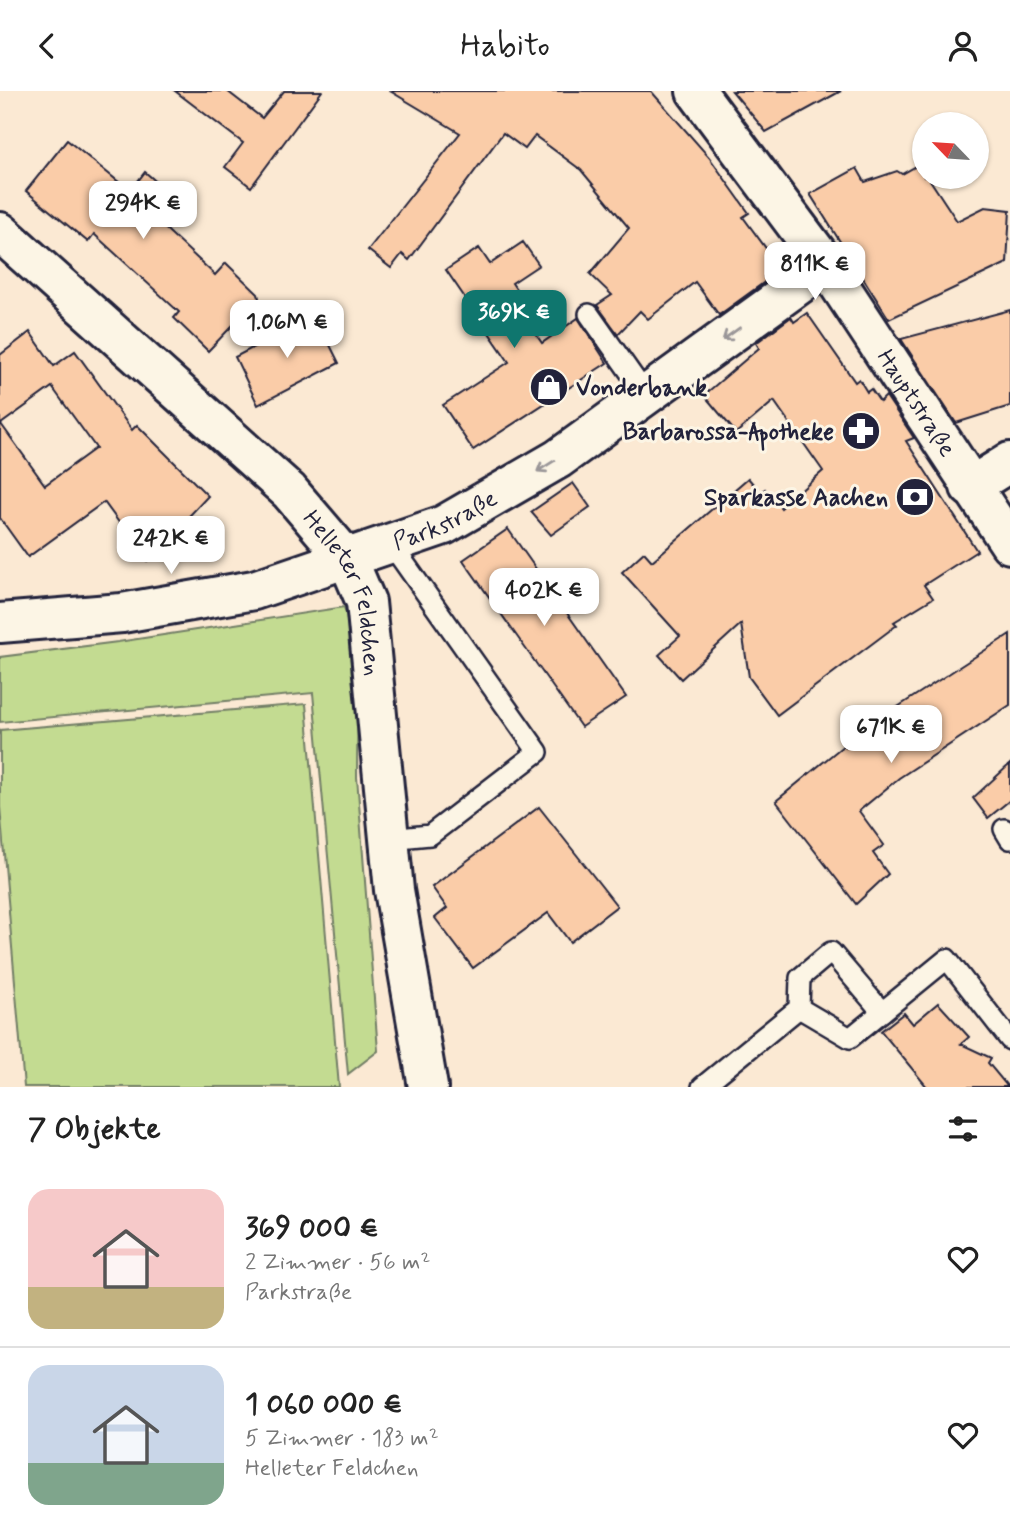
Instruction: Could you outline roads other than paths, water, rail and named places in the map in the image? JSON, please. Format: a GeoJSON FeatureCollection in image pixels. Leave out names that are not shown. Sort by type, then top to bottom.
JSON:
{"type":"FeatureCollection","features":[{"type":"Feature","properties":{"kind":"street","name":"Hauptstraße"},"geometry":{"type":"LineString","coordinates":[[696,91],[826,265],[1010,544]]}},
{"type":"Feature","properties":{"kind":"street","name":"Helleter Feldchen"},"geometry":{"type":"LineString","coordinates":[[0,232],[289,491],[348,559],[366,602],[389,839],[409,986],[428,1087]]}},
{"type":"Feature","properties":{"kind":"street","name":"Parkstraße"},"geometry":{"type":"LineString","coordinates":[[0,623],[122,613],[189,604],[254,590],[444,525],[558,459],[826,265]]}},
{"type":"Feature","properties":{"kind":"street"},"geometry":{"type":"LineString","coordinates":[[970,487],[1010,462]]}},
{"type":"Feature","properties":{"kind":"lane"},"geometry":{"type":"LineString","coordinates":[[589,314],[646,395]]}},
{"type":"Feature","properties":{"kind":"lane"},"geometry":{"type":"LineString","coordinates":[[389,839],[430,835],[538,752],[391,544]]}},
{"type":"Feature","properties":{"kind":"lane"},"geometry":{"type":"LineString","coordinates":[[702,1087],[799,1008],[800,978],[831,952],[881,1012]]}},
{"type":"Feature","properties":{"kind":"lane"},"geometry":{"type":"LineString","coordinates":[[799,1008],[850,1038],[947,959],[1010,1040]]}},
{"type":"Feature","properties":{"kind":"place","name":"Vonderbank"},"geometry":{"type":"Point","coordinates":[549,387]}},
{"type":"Feature","properties":{"kind":"place","name":"Barbarossa-Apotheke"},"geometry":{"type":"Point","coordinates":[861,431]}},
{"type":"Feature","properties":{"kind":"place","name":"Sparkasse Aachen"},"geometry":{"type":"Point","coordinates":[915,497]}}]}
